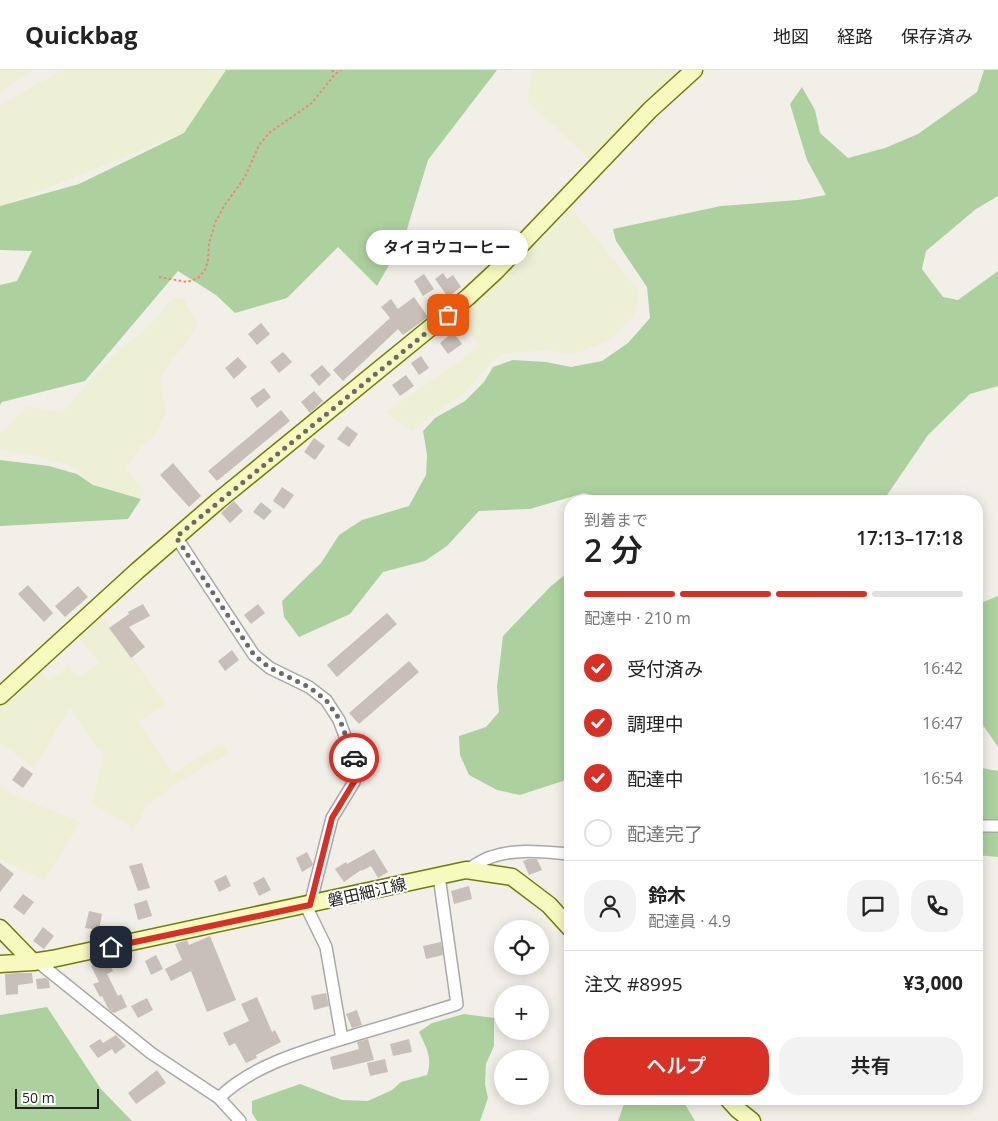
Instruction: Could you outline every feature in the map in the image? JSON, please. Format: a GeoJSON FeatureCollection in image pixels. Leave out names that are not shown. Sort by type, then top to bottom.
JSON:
{"type":"FeatureCollection","features":[{"type":"Feature","properties":{"kind":"street"},"geometry":{"type":"LineString","coordinates":[[0,696],[176,537],[468,297],[496,271],[650,110],[694,70]]}},
{"type":"Feature","properties":{"kind":"street"},"geometry":{"type":"LineString","coordinates":[[176,537],[254,655],[270,668],[309,687],[326,700],[340,720],[358,768],[354,782],[332,818],[308,905],[326,947],[342,1039]]}},
{"type":"Feature","properties":{"kind":"street"},"geometry":{"type":"LineString","coordinates":[[983,826],[998,826]]}},
{"type":"Feature","properties":{"kind":"street"},"geometry":{"type":"LineString","coordinates":[[466,870],[491,857],[514,852],[542,851],[564,853]]}},
{"type":"Feature","properties":{"kind":"street","name":"磐田細江線"},"geometry":{"type":"LineString","coordinates":[[0,964],[36,962],[466,870],[512,877],[549,905],[564,921]]}},
{"type":"Feature","properties":{"kind":"street"},"geometry":{"type":"LineString","coordinates":[[219,1098],[228,1089],[248,1076],[295,1053],[457,1004],[439,876]]}},
{"type":"Feature","properties":{"kind":"street"},"geometry":{"type":"LineString","coordinates":[[0,928],[36,962],[151,1053],[219,1098],[240,1121]]}},
{"type":"Feature","properties":{"kind":"street"},"geometry":{"type":"LineString","coordinates":[[735,1105],[752,1121]]}},
{"type":"Feature","properties":{"kind":"path"},"geometry":{"type":"LineString","coordinates":[[332,70],[335,74]]}},
{"type":"Feature","properties":{"kind":"path"},"geometry":{"type":"LineString","coordinates":[[159,277],[187,282],[198,278],[205,270],[208,261],[209,243],[215,223],[224,206],[245,177],[259,145],[268,133],[312,103],[335,74],[341,70]]}},
{"type":"Feature","properties":{"kind":"green space"},"geometry":{"type":"Polygon","coordinates":[[[0,70],[31,70],[0,93],[0,70]]]}},
{"type":"Feature","properties":{"kind":"green space"},"geometry":{"type":"Polygon","coordinates":[[[62,70],[231,70],[184,133],[0,207],[0,105],[62,70]]]}},
{"type":"Feature","properties":{"kind":"green space"},"geometry":{"type":"Polygon","coordinates":[[[226,70],[497,70],[428,160],[404,239],[377,286],[338,247],[287,298],[235,313],[216,295],[178,271],[85,381],[2,402],[0,405],[0,285],[17,281],[32,251],[0,250],[0,206],[79,184],[184,133],[226,70]]]}},
{"type":"Feature","properties":{"kind":"green space"},"geometry":{"type":"Polygon","coordinates":[[[532,70],[678,71],[592,162],[527,101],[532,70]]]}},
{"type":"Feature","properties":{"kind":"green space"},"geometry":{"type":"Polygon","coordinates":[[[984,70],[998,70],[998,196],[976,209],[926,251],[922,269],[943,297],[958,300],[998,271],[998,386],[970,394],[928,435],[887,495],[592,495],[584,493],[564,495],[564,499],[530,509],[479,511],[447,546],[425,561],[383,572],[350,614],[299,637],[284,617],[282,601],[321,563],[339,535],[362,520],[409,506],[426,475],[427,455],[423,431],[435,418],[465,401],[484,382],[493,367],[513,360],[546,362],[571,367],[602,361],[628,343],[650,318],[647,287],[616,241],[613,229],[721,206],[798,200],[826,195],[807,160],[790,104],[802,87],[815,110],[820,133],[848,158],[885,148],[918,134],[977,92],[984,70]]]}},
{"type":"Feature","properties":{"kind":"green space"},"geometry":{"type":"Polygon","coordinates":[[[571,208],[640,292],[633,317],[612,338],[574,355],[548,350],[500,354],[460,396],[412,431],[386,412],[480,346],[457,317],[499,282],[571,208]]]}},
{"type":"Feature","properties":{"kind":"green space"},"geometry":{"type":"Polygon","coordinates":[[[174,297],[184,299],[198,325],[161,377],[166,414],[154,436],[139,448],[126,469],[146,493],[132,506],[104,498],[74,467],[27,454],[0,450],[0,433],[28,406],[62,412],[121,347],[143,332],[174,297]]]}},
{"type":"Feature","properties":{"kind":"green space"},"geometry":{"type":"Polygon","coordinates":[[[0,460],[49,466],[77,474],[93,485],[141,499],[128,519],[0,526],[0,460]]]}},
{"type":"Feature","properties":{"kind":"green space"},"geometry":{"type":"Polygon","coordinates":[[[564,576],[564,781],[520,795],[497,790],[469,775],[460,755],[459,736],[486,727],[499,712],[497,687],[503,636],[551,586],[564,576]]]}},
{"type":"Feature","properties":{"kind":"green space"},"geometry":{"type":"Polygon","coordinates":[[[998,596],[998,747],[983,725],[983,602],[998,596]]]}},
{"type":"Feature","properties":{"kind":"green space"},"geometry":{"type":"Polygon","coordinates":[[[100,614],[166,704],[139,721],[173,774],[222,743],[229,753],[176,784],[147,805],[134,830],[92,803],[104,752],[97,748],[70,709],[34,768],[0,743],[0,704],[39,668],[48,680],[69,666],[79,677],[99,663],[78,635],[100,614]]]}},
{"type":"Feature","properties":{"kind":"green space"},"geometry":{"type":"Polygon","coordinates":[[[983,768],[998,771],[998,857],[983,856],[983,768]]]}},
{"type":"Feature","properties":{"kind":"green space"},"geometry":{"type":"Polygon","coordinates":[[[0,784],[21,798],[81,822],[44,880],[5,862],[0,857],[0,784]]]}},
{"type":"Feature","properties":{"kind":"green space"},"geometry":{"type":"Polygon","coordinates":[[[47,1007],[101,1089],[132,1121],[0,1121],[0,1015],[47,1007]]]}},
{"type":"Feature","properties":{"kind":"green space"},"geometry":{"type":"Polygon","coordinates":[[[464,1014],[494,1018],[494,1046],[486,1064],[485,1084],[488,1098],[480,1121],[257,1121],[252,1113],[252,1101],[300,1084],[342,1100],[368,1101],[392,1090],[401,1082],[427,1075],[429,1058],[419,1032],[432,1023],[464,1014]]]}},
{"type":"Feature","properties":{"kind":"green space"},"geometry":{"type":"Polygon","coordinates":[[[624,1105],[686,1105],[695,1121],[618,1121],[624,1105]]]}},
{"type":"Feature","properties":{"kind":"building"},"geometry":{"type":"Polygon","coordinates":[[[443,273],[447,279],[453,275],[461,287],[448,297],[435,279],[443,273]]]}},
{"type":"Feature","properties":{"kind":"building"},"geometry":{"type":"Polygon","coordinates":[[[424,274],[434,289],[423,296],[414,281],[424,274]]]}},
{"type":"Feature","properties":{"kind":"building"},"geometry":{"type":"Polygon","coordinates":[[[414,297],[428,317],[403,335],[398,329],[343,381],[333,370],[390,318],[381,307],[391,299],[398,309],[414,297]]]}},
{"type":"Feature","properties":{"kind":"building"},"geometry":{"type":"Polygon","coordinates":[[[261,323],[270,334],[257,345],[248,334],[261,323]]]}},
{"type":"Feature","properties":{"kind":"building"},"geometry":{"type":"Polygon","coordinates":[[[453,332],[462,344],[448,354],[440,343],[453,332]]]}},
{"type":"Feature","properties":{"kind":"building"},"geometry":{"type":"Polygon","coordinates":[[[283,352],[292,362],[279,373],[270,362],[283,352]]]}},
{"type":"Feature","properties":{"kind":"building"},"geometry":{"type":"Polygon","coordinates":[[[421,356],[429,368],[419,375],[411,363],[421,356]]]}},
{"type":"Feature","properties":{"kind":"building"},"geometry":{"type":"Polygon","coordinates":[[[238,357],[247,367],[234,379],[225,368],[238,357]]]}},
{"type":"Feature","properties":{"kind":"building"},"geometry":{"type":"Polygon","coordinates":[[[322,365],[331,375],[319,386],[310,375],[322,365]]]}},
{"type":"Feature","properties":{"kind":"building"},"geometry":{"type":"Polygon","coordinates":[[[406,375],[414,386],[400,396],[392,385],[406,375]]]}},
{"type":"Feature","properties":{"kind":"building"},"geometry":{"type":"Polygon","coordinates":[[[264,388],[271,397],[257,408],[250,398],[264,388]]]}},
{"type":"Feature","properties":{"kind":"building"},"geometry":{"type":"Polygon","coordinates":[[[314,391],[323,401],[310,413],[301,402],[314,391]]]}},
{"type":"Feature","properties":{"kind":"building"},"geometry":{"type":"Polygon","coordinates":[[[281,410],[290,421],[217,481],[208,471],[281,410]]]}},
{"type":"Feature","properties":{"kind":"building"},"geometry":{"type":"Polygon","coordinates":[[[347,426],[358,434],[349,447],[337,439],[347,426]]]}},
{"type":"Feature","properties":{"kind":"building"},"geometry":{"type":"Polygon","coordinates":[[[314,438],[325,446],[315,460],[304,452],[314,438]]]}},
{"type":"Feature","properties":{"kind":"building"},"geometry":{"type":"Polygon","coordinates":[[[173,463],[201,496],[189,507],[160,475],[173,463]]]}},
{"type":"Feature","properties":{"kind":"building"},"geometry":{"type":"Polygon","coordinates":[[[282,487],[294,495],[284,509],[273,501],[282,487]]]}},
{"type":"Feature","properties":{"kind":"building"},"geometry":{"type":"Polygon","coordinates":[[[234,501],[243,511],[230,523],[221,513],[234,501]]]}},
{"type":"Feature","properties":{"kind":"building"},"geometry":{"type":"Polygon","coordinates":[[[261,502],[272,511],[264,520],[253,512],[261,502]]]}},
{"type":"Feature","properties":{"kind":"building"},"geometry":{"type":"Polygon","coordinates":[[[28,585],[53,613],[44,622],[18,594],[28,585]]]}},
{"type":"Feature","properties":{"kind":"building"},"geometry":{"type":"Polygon","coordinates":[[[78,586],[88,597],[65,617],[55,606],[78,586]]]}},
{"type":"Feature","properties":{"kind":"building"},"geometry":{"type":"Polygon","coordinates":[[[143,604],[150,616],[129,627],[145,647],[131,658],[109,628],[129,614],[128,612],[143,604]]]}},
{"type":"Feature","properties":{"kind":"building"},"geometry":{"type":"Polygon","coordinates":[[[258,604],[265,613],[251,624],[244,615],[258,604]]]}},
{"type":"Feature","properties":{"kind":"building"},"geometry":{"type":"Polygon","coordinates":[[[387,613],[397,624],[337,677],[327,665],[387,613]]]}},
{"type":"Feature","properties":{"kind":"building"},"geometry":{"type":"Polygon","coordinates":[[[232,650],[239,660],[225,671],[218,661],[232,650]]]}},
{"type":"Feature","properties":{"kind":"building"},"geometry":{"type":"Polygon","coordinates":[[[409,661],[419,672],[359,724],[349,713],[409,661]]]}},
{"type":"Feature","properties":{"kind":"building"},"geometry":{"type":"Polygon","coordinates":[[[22,766],[33,774],[23,788],[12,780],[22,766]]]}},
{"type":"Feature","properties":{"kind":"building"},"geometry":{"type":"Polygon","coordinates":[[[374,849],[388,872],[378,878],[371,866],[361,870],[344,882],[335,869],[374,849]]]}},
{"type":"Feature","properties":{"kind":"building"},"geometry":{"type":"Polygon","coordinates":[[[307,852],[313,864],[302,872],[296,858],[307,852]]]}},
{"type":"Feature","properties":{"kind":"building"},"geometry":{"type":"Polygon","coordinates":[[[537,859],[542,870],[529,875],[523,861],[537,859]]]}},
{"type":"Feature","properties":{"kind":"building"},"geometry":{"type":"Polygon","coordinates":[[[0,863],[14,874],[0,892],[0,863]]]}},
{"type":"Feature","properties":{"kind":"building"},"geometry":{"type":"Polygon","coordinates":[[[142,863],[150,888],[138,891],[129,866],[142,863]]]}},
{"type":"Feature","properties":{"kind":"building"},"geometry":{"type":"Polygon","coordinates":[[[226,875],[231,886],[219,892],[214,881],[226,875]]]}},
{"type":"Feature","properties":{"kind":"building"},"geometry":{"type":"Polygon","coordinates":[[[264,877],[271,890],[259,896],[253,883],[264,877]]]}},
{"type":"Feature","properties":{"kind":"building"},"geometry":{"type":"Polygon","coordinates":[[[469,886],[472,899],[454,904],[451,891],[469,886]]]}},
{"type":"Feature","properties":{"kind":"building"},"geometry":{"type":"Polygon","coordinates":[[[23,894],[34,902],[24,915],[13,907],[23,894]]]}},
{"type":"Feature","properties":{"kind":"building"},"geometry":{"type":"Polygon","coordinates":[[[147,900],[152,916],[138,920],[134,904],[147,900]]]}},
{"type":"Feature","properties":{"kind":"building"},"geometry":{"type":"Polygon","coordinates":[[[89,911],[102,914],[99,930],[85,928],[89,911]]]}},
{"type":"Feature","properties":{"kind":"building"},"geometry":{"type":"Polygon","coordinates":[[[43,927],[54,936],[44,949],[33,941],[43,927]]]}},
{"type":"Feature","properties":{"kind":"building"},"geometry":{"type":"Polygon","coordinates":[[[210,936],[236,1000],[207,1012],[191,971],[171,981],[165,969],[182,960],[175,944],[187,940],[189,945],[210,936]]]}},
{"type":"Feature","properties":{"kind":"building"},"geometry":{"type":"Polygon","coordinates":[[[441,942],[443,955],[426,959],[423,946],[441,942]]]}},
{"type":"Feature","properties":{"kind":"building"},"geometry":{"type":"Polygon","coordinates":[[[156,955],[163,969],[151,975],[145,961],[156,955]]]}},
{"type":"Feature","properties":{"kind":"building"},"geometry":{"type":"Polygon","coordinates":[[[107,959],[113,971],[107,974],[118,996],[121,994],[127,1007],[114,1013],[109,1010],[93,984],[99,982],[91,966],[107,959]]]}},
{"type":"Feature","properties":{"kind":"building"},"geometry":{"type":"Polygon","coordinates":[[[32,973],[33,983],[18,985],[18,994],[6,995],[5,974],[32,973]]]}},
{"type":"Feature","properties":{"kind":"building"},"geometry":{"type":"Polygon","coordinates":[[[46,978],[49,981],[50,988],[37,989],[36,979],[46,978]]]}},
{"type":"Feature","properties":{"kind":"building"},"geometry":{"type":"Polygon","coordinates":[[[326,993],[329,1006],[314,1010],[311,996],[326,993]]]}},
{"type":"Feature","properties":{"kind":"building"},"geometry":{"type":"Polygon","coordinates":[[[257,997],[272,1032],[275,1030],[281,1042],[256,1055],[257,1058],[246,1063],[235,1043],[229,1046],[223,1033],[249,1021],[241,1004],[257,997]]]}},
{"type":"Feature","properties":{"kind":"building"},"geometry":{"type":"Polygon","coordinates":[[[147,998],[153,1010],[138,1018],[131,1006],[147,998]]]}},
{"type":"Feature","properties":{"kind":"building"},"geometry":{"type":"Polygon","coordinates":[[[357,1010],[362,1025],[352,1028],[346,1014],[357,1010]]]}},
{"type":"Feature","properties":{"kind":"building"},"geometry":{"type":"Polygon","coordinates":[[[116,1035],[126,1046],[115,1054],[112,1049],[98,1058],[89,1046],[100,1039],[103,1043],[116,1035]]]}},
{"type":"Feature","properties":{"kind":"building"},"geometry":{"type":"Polygon","coordinates":[[[368,1039],[374,1060],[333,1070],[330,1057],[359,1049],[357,1042],[368,1039]]]}},
{"type":"Feature","properties":{"kind":"building"},"geometry":{"type":"Polygon","coordinates":[[[409,1039],[412,1052],[393,1056],[390,1044],[409,1039]]]}},
{"type":"Feature","properties":{"kind":"building"},"geometry":{"type":"Polygon","coordinates":[[[385,1059],[388,1072],[370,1076],[367,1063],[385,1059]]]}},
{"type":"Feature","properties":{"kind":"building"},"geometry":{"type":"Polygon","coordinates":[[[157,1070],[166,1083],[136,1104],[128,1093],[157,1070]]]}},
{"type":"Feature","properties":{"kind":"way so far"},"geometry":{"type":"LineString","coordinates":[[354,758],[340,720],[326,700],[309,687],[270,668],[254,655],[176,537],[448,315]]}},
{"type":"Feature","properties":{"kind":"place","name":"タイヨウコーヒー"},"geometry":{"type":"Point","coordinates":[448,315]}},
{"type":"Feature","properties":{"kind":"route"},"geometry":{"type":"LineString","coordinates":[[111,947],[310,905],[332,818],[354,782],[358,768],[354,758]]}}]}
